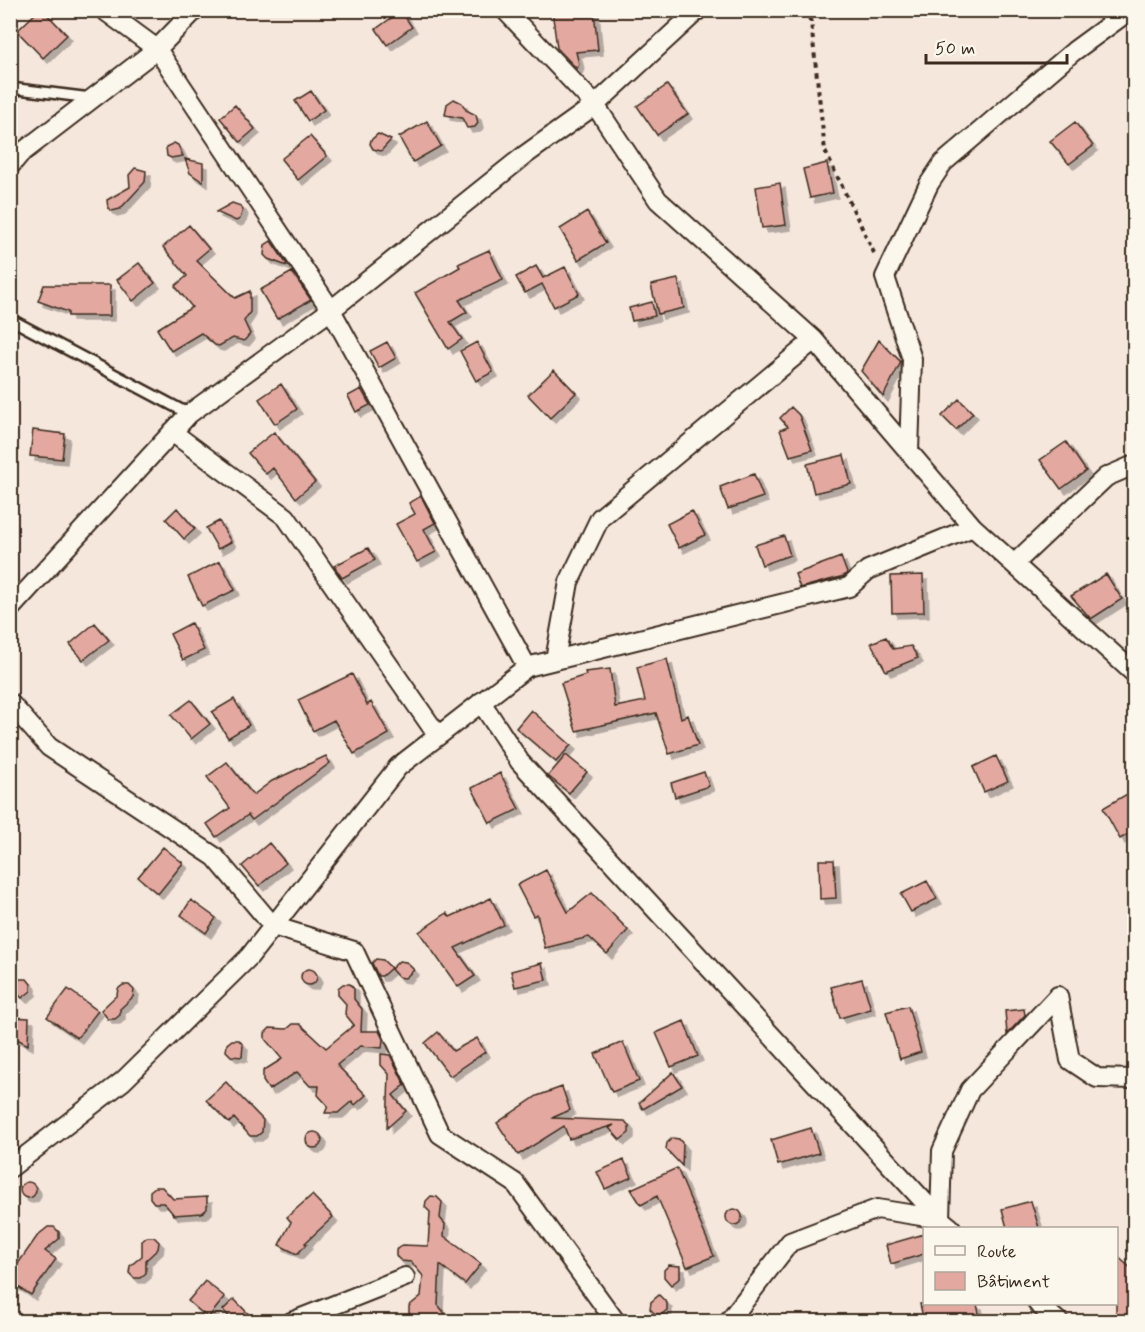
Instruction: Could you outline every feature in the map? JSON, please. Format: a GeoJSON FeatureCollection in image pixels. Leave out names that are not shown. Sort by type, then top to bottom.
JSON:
{"type":"FeatureCollection","features":[{"type":"Feature","properties":{"kind":"street"},"geometry":{"type":"LineString","coordinates":[[104,10],[157,49],[331,310],[527,667]]}},
{"type":"Feature","properties":{"kind":"street"},"geometry":{"type":"LineString","coordinates":[[10,166],[20,154],[157,49],[195,10]]}},
{"type":"Feature","properties":{"kind":"street"},"geometry":{"type":"LineString","coordinates":[[505,10],[596,105],[658,200],[814,340],[973,527],[1134,674]]}},
{"type":"Feature","properties":{"kind":"street"},"geometry":{"type":"LineString","coordinates":[[10,609],[189,414],[331,310],[525,155],[596,105],[698,10]]}},
{"type":"Feature","properties":{"kind":"street"},"geometry":{"type":"LineString","coordinates":[[909,452],[912,359],[885,277],[928,184],[943,163],[1074,51],[1130,10]]}},
{"type":"Feature","properties":{"kind":"street"},"geometry":{"type":"LineString","coordinates":[[555,660],[569,582],[600,518],[814,340]]}},
{"type":"Feature","properties":{"kind":"street"},"geometry":{"type":"LineString","coordinates":[[172,432],[286,517],[438,736]]}},
{"type":"Feature","properties":{"kind":"street"},"geometry":{"type":"LineString","coordinates":[[1014,564],[1106,477],[1134,465]]}},
{"type":"Feature","properties":{"kind":"street"},"geometry":{"type":"LineString","coordinates":[[10,1168],[123,1082],[249,957],[398,767],[527,667],[849,587],[868,570],[973,527]]}},
{"type":"Feature","properties":{"kind":"street"},"geometry":{"type":"LineString","coordinates":[[481,702],[520,762],[946,1224]]}},
{"type":"Feature","properties":{"kind":"street"},"geometry":{"type":"LineString","coordinates":[[10,704],[48,747],[215,857],[273,926],[354,951],[440,1134],[515,1183],[616,1322]]}},
{"type":"Feature","properties":{"kind":"street"},"geometry":{"type":"LineString","coordinates":[[946,1224],[942,1152],[970,1090],[1058,996],[1070,1060],[1097,1078],[1134,1078]]}},
{"type":"Feature","properties":{"kind":"street"},"geometry":{"type":"LineString","coordinates":[[728,1322],[790,1242],[877,1209],[946,1224]]}},
{"type":"Feature","properties":{"kind":"street"},"geometry":{"type":"LineString","coordinates":[[291,1322],[405,1277]]}},
{"type":"Feature","properties":{"kind":"street"},"geometry":{"type":"LineString","coordinates":[[1039,1305],[1059,1322]]}},
{"type":"Feature","properties":{"kind":"lane"},"geometry":{"type":"LineString","coordinates":[[10,88],[93,98]]}},
{"type":"Feature","properties":{"kind":"lane"},"geometry":{"type":"LineString","coordinates":[[10,319],[189,414]]}},
{"type":"Feature","properties":{"kind":"path"},"geometry":{"type":"LineString","coordinates":[[805,10],[811,22],[825,151],[885,277]]}},
{"type":"Feature","properties":{"kind":"building"},"geometry":{"type":"Polygon","coordinates":[[[39,10],[43,10],[67,35],[43,58],[17,31],[39,10]]]}},
{"type":"Feature","properties":{"kind":"building"},"geometry":{"type":"Polygon","coordinates":[[[552,10],[594,10],[598,50],[576,52],[579,64],[577,69],[557,48],[552,10]]]}},
{"type":"Feature","properties":{"kind":"building"},"geometry":{"type":"Polygon","coordinates":[[[401,11],[412,27],[387,45],[376,29],[401,11]]]}},
{"type":"Feature","properties":{"kind":"building"},"geometry":{"type":"Polygon","coordinates":[[[667,85],[688,114],[657,135],[637,106],[667,85]]]}},
{"type":"Feature","properties":{"kind":"building"},"geometry":{"type":"Polygon","coordinates":[[[311,91],[324,110],[308,121],[295,101],[311,91]]]}},
{"type":"Feature","properties":{"kind":"building"},"geometry":{"type":"Polygon","coordinates":[[[454,99],[462,103],[466,110],[476,115],[478,123],[475,127],[467,128],[462,118],[445,115],[447,104],[454,99]]]}},
{"type":"Feature","properties":{"kind":"building"},"geometry":{"type":"Polygon","coordinates":[[[235,105],[255,129],[240,142],[220,118],[235,105]]]}},
{"type":"Feature","properties":{"kind":"building"},"geometry":{"type":"Polygon","coordinates":[[[427,121],[441,146],[413,162],[399,137],[427,121]]]}},
{"type":"Feature","properties":{"kind":"building"},"geometry":{"type":"Polygon","coordinates":[[[1075,122],[1093,146],[1069,164],[1050,141],[1075,122]]]}},
{"type":"Feature","properties":{"kind":"building"},"geometry":{"type":"Polygon","coordinates":[[[378,134],[391,140],[381,151],[373,149],[370,144],[378,134]]]}},
{"type":"Feature","properties":{"kind":"building"},"geometry":{"type":"Polygon","coordinates":[[[310,136],[327,156],[298,180],[281,159],[310,136]]]}},
{"type":"Feature","properties":{"kind":"building"},"geometry":{"type":"Polygon","coordinates":[[[174,143],[178,145],[183,156],[171,158],[167,156],[166,147],[174,143]]]}},
{"type":"Feature","properties":{"kind":"building"},"geometry":{"type":"Polygon","coordinates":[[[185,159],[203,163],[203,182],[190,173],[185,159]]]}},
{"type":"Feature","properties":{"kind":"building"},"geometry":{"type":"Polygon","coordinates":[[[827,163],[833,193],[810,198],[803,169],[827,163]]]}},
{"type":"Feature","properties":{"kind":"building"},"geometry":{"type":"Polygon","coordinates":[[[135,168],[146,171],[145,182],[120,209],[112,211],[108,208],[107,200],[130,187],[129,175],[135,168]]]}},
{"type":"Feature","properties":{"kind":"building"},"geometry":{"type":"Polygon","coordinates":[[[780,183],[786,225],[762,228],[756,187],[780,183]]]}},
{"type":"Feature","properties":{"kind":"building"},"geometry":{"type":"Polygon","coordinates":[[[232,203],[241,206],[243,210],[240,219],[236,221],[216,212],[232,203]]]}},
{"type":"Feature","properties":{"kind":"building"},"geometry":{"type":"Polygon","coordinates":[[[587,212],[606,243],[578,260],[560,229],[587,212]]]}},
{"type":"Feature","properties":{"kind":"building"},"geometry":{"type":"Polygon","coordinates":[[[189,225],[209,249],[196,260],[235,298],[250,291],[250,312],[244,321],[250,334],[244,341],[233,338],[219,346],[201,333],[171,351],[157,329],[192,307],[175,286],[187,276],[163,247],[189,225]]]}},
{"type":"Feature","properties":{"kind":"building"},"geometry":{"type":"Polygon","coordinates":[[[271,241],[287,266],[268,259],[264,255],[265,245],[271,241]]]}},
{"type":"Feature","properties":{"kind":"building"},"geometry":{"type":"Polygon","coordinates":[[[489,250],[503,280],[459,300],[467,312],[450,322],[462,339],[448,349],[415,293],[460,267],[458,264],[489,250]]]}},
{"type":"Feature","properties":{"kind":"building"},"geometry":{"type":"Polygon","coordinates":[[[139,263],[155,283],[133,301],[117,280],[139,263]]]}},
{"type":"Feature","properties":{"kind":"building"},"geometry":{"type":"Polygon","coordinates":[[[536,266],[543,278],[565,267],[579,294],[554,307],[542,284],[525,293],[516,277],[536,266]]]}},
{"type":"Feature","properties":{"kind":"building"},"geometry":{"type":"Polygon","coordinates":[[[292,272],[311,300],[277,319],[260,290],[292,272]]]}},
{"type":"Feature","properties":{"kind":"building"},"geometry":{"type":"Polygon","coordinates":[[[678,279],[684,308],[658,314],[651,285],[678,279]]]}},
{"type":"Feature","properties":{"kind":"building"},"geometry":{"type":"Polygon","coordinates":[[[44,285],[110,285],[110,316],[68,316],[68,312],[38,301],[44,285]]]}},
{"type":"Feature","properties":{"kind":"building"},"geometry":{"type":"Polygon","coordinates":[[[652,302],[655,316],[632,321],[629,308],[652,302]]]}},
{"type":"Feature","properties":{"kind":"building"},"geometry":{"type":"Polygon","coordinates":[[[879,340],[901,362],[883,397],[861,371],[879,340]]]}},
{"type":"Feature","properties":{"kind":"building"},"geometry":{"type":"Polygon","coordinates":[[[387,342],[396,358],[379,368],[370,351],[387,342]]]}},
{"type":"Feature","properties":{"kind":"building"},"geometry":{"type":"Polygon","coordinates":[[[477,342],[493,372],[476,381],[460,351],[477,342]]]}},
{"type":"Feature","properties":{"kind":"building"},"geometry":{"type":"Polygon","coordinates":[[[554,370],[576,393],[550,418],[528,395],[554,370]]]}},
{"type":"Feature","properties":{"kind":"building"},"geometry":{"type":"Polygon","coordinates":[[[281,384],[297,409],[275,424],[259,399],[281,384]]]}},
{"type":"Feature","properties":{"kind":"building"},"geometry":{"type":"Polygon","coordinates":[[[361,389],[370,405],[356,412],[348,396],[361,389]]]}},
{"type":"Feature","properties":{"kind":"building"},"geometry":{"type":"Polygon","coordinates":[[[959,399],[973,413],[956,430],[942,416],[959,399]]]}},
{"type":"Feature","properties":{"kind":"building"},"geometry":{"type":"Polygon","coordinates":[[[791,407],[799,415],[812,450],[790,456],[780,430],[788,427],[780,418],[791,407]]]}},
{"type":"Feature","properties":{"kind":"building"},"geometry":{"type":"Polygon","coordinates":[[[33,430],[65,434],[62,459],[30,456],[33,430]]]}},
{"type":"Feature","properties":{"kind":"building"},"geometry":{"type":"Polygon","coordinates":[[[274,432],[315,482],[296,498],[273,468],[266,474],[248,453],[274,432]]]}},
{"type":"Feature","properties":{"kind":"building"},"geometry":{"type":"Polygon","coordinates":[[[1066,442],[1086,471],[1061,489],[1040,460],[1066,442]]]}},
{"type":"Feature","properties":{"kind":"building"},"geometry":{"type":"Polygon","coordinates":[[[844,455],[851,484],[814,493],[807,464],[844,455]]]}},
{"type":"Feature","properties":{"kind":"building"},"geometry":{"type":"Polygon","coordinates":[[[754,474],[763,497],[728,509],[720,487],[754,474]]]}},
{"type":"Feature","properties":{"kind":"building"},"geometry":{"type":"Polygon","coordinates":[[[421,496],[435,523],[424,529],[436,552],[417,562],[396,524],[415,514],[409,503],[421,496]]]}},
{"type":"Feature","properties":{"kind":"building"},"geometry":{"type":"Polygon","coordinates":[[[177,508],[195,529],[184,539],[166,519],[177,508]]]}},
{"type":"Feature","properties":{"kind":"building"},"geometry":{"type":"Polygon","coordinates":[[[692,511],[705,535],[679,548],[667,524],[692,511]]]}},
{"type":"Feature","properties":{"kind":"building"},"geometry":{"type":"Polygon","coordinates":[[[219,521],[231,542],[218,549],[206,528],[219,521]]]}},
{"type":"Feature","properties":{"kind":"building"},"geometry":{"type":"Polygon","coordinates":[[[784,536],[790,555],[762,565],[755,545],[784,536]]]}},
{"type":"Feature","properties":{"kind":"building"},"geometry":{"type":"Polygon","coordinates":[[[368,548],[375,560],[342,578],[334,566],[368,548]]]}},
{"type":"Feature","properties":{"kind":"building"},"geometry":{"type":"Polygon","coordinates":[[[841,557],[847,573],[844,576],[800,588],[795,574],[841,557]]]}},
{"type":"Feature","properties":{"kind":"building"},"geometry":{"type":"Polygon","coordinates":[[[220,561],[235,590],[202,606],[188,577],[220,561]]]}},
{"type":"Feature","properties":{"kind":"building"},"geometry":{"type":"Polygon","coordinates":[[[1106,574],[1122,599],[1091,619],[1071,596],[1106,574]]]}},
{"type":"Feature","properties":{"kind":"building"},"geometry":{"type":"Polygon","coordinates":[[[923,575],[924,612],[892,613],[891,576],[923,575]]]}},
{"type":"Feature","properties":{"kind":"building"},"geometry":{"type":"Polygon","coordinates":[[[95,623],[109,640],[83,660],[70,644],[95,623]]]}},
{"type":"Feature","properties":{"kind":"building"},"geometry":{"type":"Polygon","coordinates":[[[191,623],[204,650],[183,660],[170,634],[191,623]]]}},
{"type":"Feature","properties":{"kind":"building"},"geometry":{"type":"Polygon","coordinates":[[[886,637],[893,649],[911,646],[918,658],[886,671],[871,643],[886,637]]]}},
{"type":"Feature","properties":{"kind":"building"},"geometry":{"type":"Polygon","coordinates":[[[667,659],[681,718],[688,715],[698,745],[669,754],[656,713],[576,731],[561,683],[586,675],[585,672],[610,669],[615,707],[645,701],[637,667],[667,659]]]}},
{"type":"Feature","properties":{"kind":"building"},"geometry":{"type":"Polygon","coordinates":[[[352,674],[367,705],[371,702],[389,734],[354,754],[334,720],[313,731],[298,700],[352,674]]]}},
{"type":"Feature","properties":{"kind":"building"},"geometry":{"type":"Polygon","coordinates":[[[234,699],[249,725],[228,738],[212,712],[234,699]]]}},
{"type":"Feature","properties":{"kind":"building"},"geometry":{"type":"Polygon","coordinates":[[[191,700],[210,724],[191,739],[171,715],[191,700]]]}},
{"type":"Feature","properties":{"kind":"building"},"geometry":{"type":"Polygon","coordinates":[[[531,710],[571,745],[556,762],[516,728],[531,710]]]}},
{"type":"Feature","properties":{"kind":"building"},"geometry":{"type":"Polygon","coordinates":[[[566,755],[587,772],[569,793],[548,776],[566,755]]]}},
{"type":"Feature","properties":{"kind":"building"},"geometry":{"type":"Polygon","coordinates":[[[326,756],[330,763],[252,820],[248,815],[216,837],[207,824],[230,808],[207,777],[227,762],[253,795],[272,781],[326,756]]]}},
{"type":"Feature","properties":{"kind":"building"},"geometry":{"type":"Polygon","coordinates":[[[996,756],[1008,781],[984,792],[973,767],[996,756]]]}},
{"type":"Feature","properties":{"kind":"building"},"geometry":{"type":"Polygon","coordinates":[[[704,772],[709,786],[675,797],[671,783],[704,772]]]}},
{"type":"Feature","properties":{"kind":"building"},"geometry":{"type":"Polygon","coordinates":[[[500,773],[519,809],[490,823],[472,788],[500,773]]]}},
{"type":"Feature","properties":{"kind":"building"},"geometry":{"type":"Polygon","coordinates":[[[1134,790],[1134,831],[1120,839],[1103,808],[1134,790]]]}},
{"type":"Feature","properties":{"kind":"building"},"geometry":{"type":"Polygon","coordinates":[[[269,843],[286,863],[259,886],[242,866],[269,843]]]}},
{"type":"Feature","properties":{"kind":"building"},"geometry":{"type":"Polygon","coordinates":[[[163,847],[183,863],[158,894],[138,877],[163,847]]]}},
{"type":"Feature","properties":{"kind":"building"},"geometry":{"type":"Polygon","coordinates":[[[819,860],[834,860],[836,898],[820,899],[819,860]]]}},
{"type":"Feature","properties":{"kind":"building"},"geometry":{"type":"Polygon","coordinates":[[[546,870],[568,912],[592,893],[628,930],[607,954],[589,937],[545,948],[537,914],[533,916],[517,885],[546,870]]]}},
{"type":"Feature","properties":{"kind":"building"},"geometry":{"type":"Polygon","coordinates":[[[927,881],[937,899],[911,912],[901,894],[927,881]]]}},
{"type":"Feature","properties":{"kind":"building"},"geometry":{"type":"Polygon","coordinates":[[[491,898],[504,925],[455,948],[475,976],[458,987],[419,932],[447,913],[450,917],[491,898]]]}},
{"type":"Feature","properties":{"kind":"building"},"geometry":{"type":"Polygon","coordinates":[[[191,900],[216,918],[206,933],[181,915],[191,900]]]}},
{"type":"Feature","properties":{"kind":"building"},"geometry":{"type":"Polygon","coordinates":[[[376,959],[383,960],[391,968],[382,976],[378,976],[372,963],[376,959]]]}},
{"type":"Feature","properties":{"kind":"building"},"geometry":{"type":"Polygon","coordinates":[[[399,961],[406,962],[414,970],[405,978],[398,977],[391,969],[399,961]]]}},
{"type":"Feature","properties":{"kind":"building"},"geometry":{"type":"Polygon","coordinates":[[[542,963],[546,980],[515,987],[511,971],[542,963]]]}},
{"type":"Feature","properties":{"kind":"building"},"geometry":{"type":"Polygon","coordinates":[[[306,969],[312,969],[317,977],[315,983],[306,985],[301,980],[301,974],[306,969]]]}},
{"type":"Feature","properties":{"kind":"building"},"geometry":{"type":"Polygon","coordinates":[[[20,979],[27,979],[31,984],[31,991],[22,998],[14,990],[15,983],[20,979]]]}},
{"type":"Feature","properties":{"kind":"building"},"geometry":{"type":"Polygon","coordinates":[[[862,979],[871,1009],[840,1018],[831,987],[862,979]]]}},
{"type":"Feature","properties":{"kind":"building"},"geometry":{"type":"Polygon","coordinates":[[[343,984],[350,984],[354,989],[354,999],[362,1009],[361,1031],[379,1031],[383,1039],[382,1048],[360,1046],[337,1065],[366,1095],[355,1105],[352,1101],[338,1113],[325,1113],[328,1106],[318,1095],[319,1086],[310,1086],[297,1072],[269,1090],[263,1081],[263,1071],[282,1059],[265,1039],[265,1033],[270,1028],[287,1029],[293,1024],[300,1024],[326,1048],[354,1025],[345,1014],[346,1004],[338,995],[338,988],[343,984]]]}},
{"type":"Feature","properties":{"kind":"building"},"geometry":{"type":"Polygon","coordinates":[[[123,985],[129,985],[134,990],[133,997],[120,1009],[120,1015],[115,1019],[108,1019],[101,1010],[117,995],[118,989],[123,985]]]}},
{"type":"Feature","properties":{"kind":"building"},"geometry":{"type":"Polygon","coordinates":[[[68,989],[98,1011],[77,1038],[47,1017],[68,989]]]}},
{"type":"Feature","properties":{"kind":"building"},"geometry":{"type":"Polygon","coordinates":[[[908,1006],[921,1052],[900,1059],[886,1012],[908,1006]]]}},
{"type":"Feature","properties":{"kind":"building"},"geometry":{"type":"Polygon","coordinates":[[[1024,1009],[1025,1015],[1007,1034],[1005,1011],[1024,1009]]]}},
{"type":"Feature","properties":{"kind":"building"},"geometry":{"type":"Polygon","coordinates":[[[10,1017],[29,1018],[28,1045],[10,1035],[10,1017]]]}},
{"type":"Feature","properties":{"kind":"building"},"geometry":{"type":"Polygon","coordinates":[[[684,1021],[698,1056],[671,1067],[656,1033],[684,1021]]]}},
{"type":"Feature","properties":{"kind":"building"},"geometry":{"type":"Polygon","coordinates":[[[438,1032],[453,1051],[477,1038],[485,1052],[450,1076],[425,1043],[438,1032]]]}},
{"type":"Feature","properties":{"kind":"building"},"geometry":{"type":"Polygon","coordinates":[[[232,1040],[239,1040],[243,1045],[242,1057],[231,1056],[226,1051],[227,1044],[232,1040]]]}},
{"type":"Feature","properties":{"kind":"building"},"geometry":{"type":"Polygon","coordinates":[[[623,1042],[639,1081],[612,1092],[595,1054],[623,1042]]]}},
{"type":"Feature","properties":{"kind":"building"},"geometry":{"type":"Polygon","coordinates":[[[381,1054],[390,1055],[405,1085],[393,1095],[406,1111],[387,1128],[389,1074],[381,1065],[381,1054]]]}},
{"type":"Feature","properties":{"kind":"building"},"geometry":{"type":"Polygon","coordinates":[[[673,1072],[682,1086],[643,1109],[639,1103],[673,1072]]]}},
{"type":"Feature","properties":{"kind":"building"},"geometry":{"type":"Polygon","coordinates":[[[226,1082],[263,1120],[262,1132],[257,1136],[250,1136],[234,1118],[229,1123],[206,1100],[226,1082]]]}},
{"type":"Feature","properties":{"kind":"building"},"geometry":{"type":"Polygon","coordinates":[[[562,1087],[570,1110],[552,1118],[625,1121],[629,1126],[629,1133],[620,1140],[609,1128],[614,1125],[569,1139],[564,1126],[518,1155],[497,1123],[537,1096],[562,1087]]]}},
{"type":"Feature","properties":{"kind":"building"},"geometry":{"type":"Polygon","coordinates":[[[811,1128],[819,1153],[778,1165],[771,1140],[811,1128]]]}},
{"type":"Feature","properties":{"kind":"building"},"geometry":{"type":"Polygon","coordinates":[[[311,1132],[317,1132],[322,1140],[320,1146],[311,1148],[306,1143],[306,1137],[311,1132]]]}},
{"type":"Feature","properties":{"kind":"building"},"geometry":{"type":"Polygon","coordinates":[[[672,1138],[679,1139],[683,1144],[682,1166],[666,1149],[667,1143],[672,1138]]]}},
{"type":"Feature","properties":{"kind":"building"},"geometry":{"type":"Polygon","coordinates":[[[624,1160],[632,1177],[605,1189],[597,1172],[624,1160]]]}},
{"type":"Feature","properties":{"kind":"building"},"geometry":{"type":"Polygon","coordinates":[[[677,1168],[714,1256],[687,1267],[657,1196],[641,1205],[631,1189],[677,1168]]]}},
{"type":"Feature","properties":{"kind":"building"},"geometry":{"type":"Polygon","coordinates":[[[25,1182],[31,1182],[36,1190],[34,1196],[25,1198],[20,1193],[20,1187],[25,1182]]]}},
{"type":"Feature","properties":{"kind":"building"},"geometry":{"type":"Polygon","coordinates":[[[155,1187],[162,1187],[173,1199],[207,1197],[207,1209],[202,1213],[174,1215],[164,1203],[154,1203],[150,1198],[150,1191],[155,1187]]]}},
{"type":"Feature","properties":{"kind":"building"},"geometry":{"type":"Polygon","coordinates":[[[312,1195],[333,1217],[305,1243],[307,1244],[297,1254],[279,1245],[291,1222],[287,1217],[312,1195]]]}},
{"type":"Feature","properties":{"kind":"building"},"geometry":{"type":"Polygon","coordinates":[[[431,1196],[437,1197],[442,1202],[440,1218],[445,1224],[444,1236],[481,1264],[465,1284],[440,1265],[438,1305],[452,1322],[416,1322],[409,1313],[409,1306],[421,1296],[423,1276],[411,1262],[401,1261],[396,1256],[396,1250],[402,1245],[428,1246],[430,1212],[425,1207],[426,1201],[431,1196]]]}},
{"type":"Feature","properties":{"kind":"building"},"geometry":{"type":"Polygon","coordinates":[[[1031,1201],[1039,1227],[1007,1227],[1002,1209],[1031,1201]]]}},
{"type":"Feature","properties":{"kind":"building"},"geometry":{"type":"Polygon","coordinates":[[[731,1209],[737,1209],[742,1217],[740,1223],[731,1225],[726,1220],[726,1214],[731,1209]]]}},
{"type":"Feature","properties":{"kind":"building"},"geometry":{"type":"Polygon","coordinates":[[[48,1227],[54,1227],[59,1232],[59,1239],[45,1251],[56,1259],[31,1295],[10,1282],[10,1275],[38,1235],[48,1227]]]}},
{"type":"Feature","properties":{"kind":"building"},"geometry":{"type":"Polygon","coordinates":[[[923,1234],[923,1254],[891,1264],[886,1245],[923,1234]]]}},
{"type":"Feature","properties":{"kind":"building"},"geometry":{"type":"Polygon","coordinates":[[[147,1237],[154,1237],[159,1242],[158,1249],[146,1260],[146,1273],[140,1278],[134,1278],[129,1273],[130,1266],[142,1256],[142,1241],[147,1237]]]}},
{"type":"Feature","properties":{"kind":"building"},"geometry":{"type":"Polygon","coordinates":[[[1118,1257],[1134,1271],[1134,1322],[1116,1322],[1118,1257]]]}},
{"type":"Feature","properties":{"kind":"building"},"geometry":{"type":"Polygon","coordinates":[[[669,1265],[680,1266],[680,1278],[671,1285],[664,1277],[664,1270],[669,1265]]]}},
{"type":"Feature","properties":{"kind":"building"},"geometry":{"type":"Polygon","coordinates":[[[205,1281],[225,1297],[208,1318],[188,1301],[205,1281]]]}},
{"type":"Feature","properties":{"kind":"building"},"geometry":{"type":"Polygon","coordinates":[[[659,1295],[667,1303],[667,1310],[662,1314],[655,1314],[650,1309],[651,1302],[659,1295]]]}},
{"type":"Feature","properties":{"kind":"building"},"geometry":{"type":"Polygon","coordinates":[[[234,1299],[256,1322],[234,1322],[223,1310],[234,1299]]]}},
{"type":"Feature","properties":{"kind":"building"},"geometry":{"type":"Polygon","coordinates":[[[920,1304],[977,1305],[981,1322],[924,1322],[920,1304]]]}}]}
